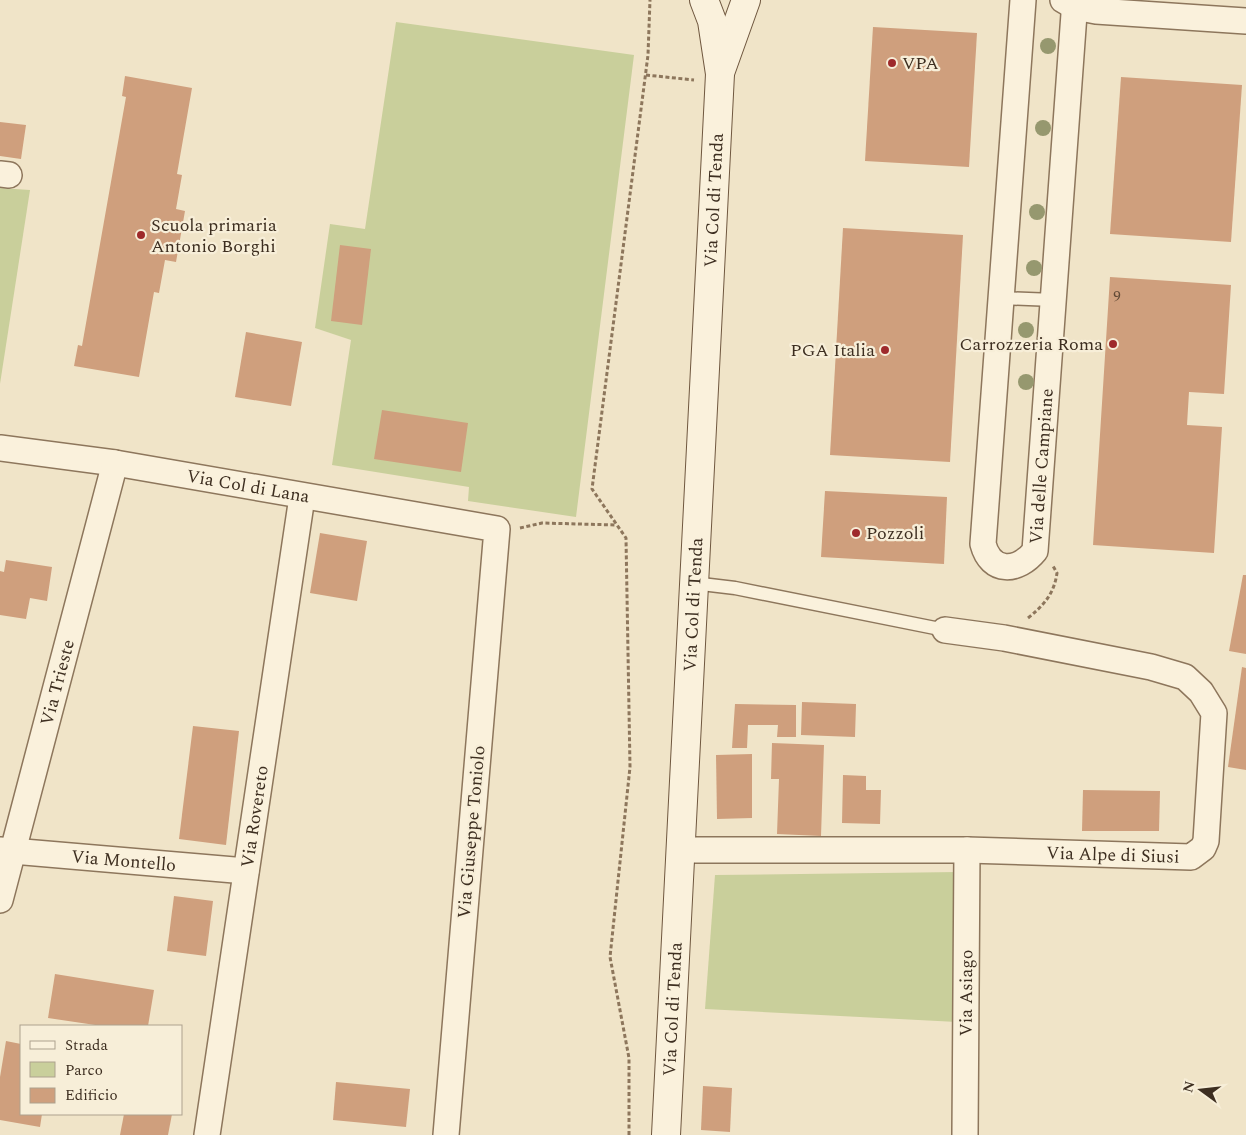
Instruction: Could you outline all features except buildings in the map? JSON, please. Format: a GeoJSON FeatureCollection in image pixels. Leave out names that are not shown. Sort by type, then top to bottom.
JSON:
{"type":"FeatureCollection","features":[{"type":"Feature","properties":{"kind":"main road","name":"Via Col di Tenda"},"geometry":{"type":"LineString","coordinates":[[666,1135],[720,74],[712,21],[704,0]]}},
{"type":"Feature","properties":{"kind":"main road","name":"Via Col di Tenda"},"geometry":{"type":"LineString","coordinates":[[720,74],[746,0]]}},
{"type":"Feature","properties":{"kind":"street","name":"Via delle Campiane"},"geometry":{"type":"LineString","coordinates":[[1023,0],[983,544],[986,555],[992,562],[1004,566],[1016,566],[1027,560],[1035,551],[1054,300],[1071,2],[1096,11],[1246,21]]}},
{"type":"Feature","properties":{"kind":"street","name":"Via Col di Lana"},"geometry":{"type":"LineString","coordinates":[[0,448],[115,463],[302,497],[497,528]]}},
{"type":"Feature","properties":{"kind":"street","name":"Via Trieste"},"geometry":{"type":"LineString","coordinates":[[0,900],[6,851],[115,463]]}},
{"type":"Feature","properties":{"kind":"street","name":"Via Rovereto"},"geometry":{"type":"LineString","coordinates":[[206,1135],[302,497]]}},
{"type":"Feature","properties":{"kind":"street","name":"Via Giuseppe Toniolo"},"geometry":{"type":"LineString","coordinates":[[446,1135],[497,528]]}},
{"type":"Feature","properties":{"kind":"street","name":"Via Alpe di Siusi"},"geometry":{"type":"LineString","coordinates":[[682,850],[967,850],[1191,857],[1203,848],[1206,841],[1214,713],[1201,692],[1185,677],[1151,667],[1004,638],[945,630]]}},
{"type":"Feature","properties":{"kind":"street","name":"Via Asiago"},"geometry":{"type":"LineString","coordinates":[[965,1135],[967,850]]}},
{"type":"Feature","properties":{"kind":"street","name":"Via Montello"},"geometry":{"type":"LineString","coordinates":[[6,851],[246,871]]}},
{"type":"Feature","properties":{"kind":"lane"},"geometry":{"type":"LineString","coordinates":[[1001,298],[1054,300]]}},
{"type":"Feature","properties":{"kind":"lane"},"geometry":{"type":"LineString","coordinates":[[693,583],[735,588],[945,630]]}},
{"type":"Feature","properties":{"kind":"path"},"geometry":{"type":"LineString","coordinates":[[629,1135],[629,1058],[610,957],[630,767],[626,538],[592,489],[648,55],[650,0]]}},
{"type":"Feature","properties":{"kind":"path"},"geometry":{"type":"LineString","coordinates":[[497,528],[517,529],[542,524],[616,525]]}},
{"type":"Feature","properties":{"kind":"path"},"geometry":{"type":"LineString","coordinates":[[1004,638],[1043,606],[1055,585],[1057,573],[1052,564],[1035,551]]}},
{"type":"Feature","properties":{"kind":"green space"},"geometry":{"type":"Polygon","coordinates":[[[396,22],[634,55],[576,517],[468,501],[469,487],[332,465],[351,340],[315,328],[330,224],[365,229],[396,22]]]}},
{"type":"Feature","properties":{"kind":"green space"},"geometry":{"type":"Polygon","coordinates":[[[0,188],[30,190],[0,384],[0,188]]]}},
{"type":"Feature","properties":{"kind":"green space"},"geometry":{"type":"Polygon","coordinates":[[[958,872],[957,1022],[705,1009],[715,875],[958,872]]]}},
{"type":"Feature","properties":{"kind":"place","name":"VPA"},"geometry":{"type":"Point","coordinates":[892,63]}},
{"type":"Feature","properties":{"kind":"place","name":"Scuola primaria Antonio Borghi"},"geometry":{"type":"Point","coordinates":[141,235]}},
{"type":"Feature","properties":{"kind":"place","name":"Carrozzeria Roma"},"geometry":{"type":"Point","coordinates":[1113,344]}},
{"type":"Feature","properties":{"kind":"place","name":"PGA Italia"},"geometry":{"type":"Point","coordinates":[885,350]}},
{"type":"Feature","properties":{"kind":"place","name":"Pozzoli"},"geometry":{"type":"Point","coordinates":[856,533]}}]}
